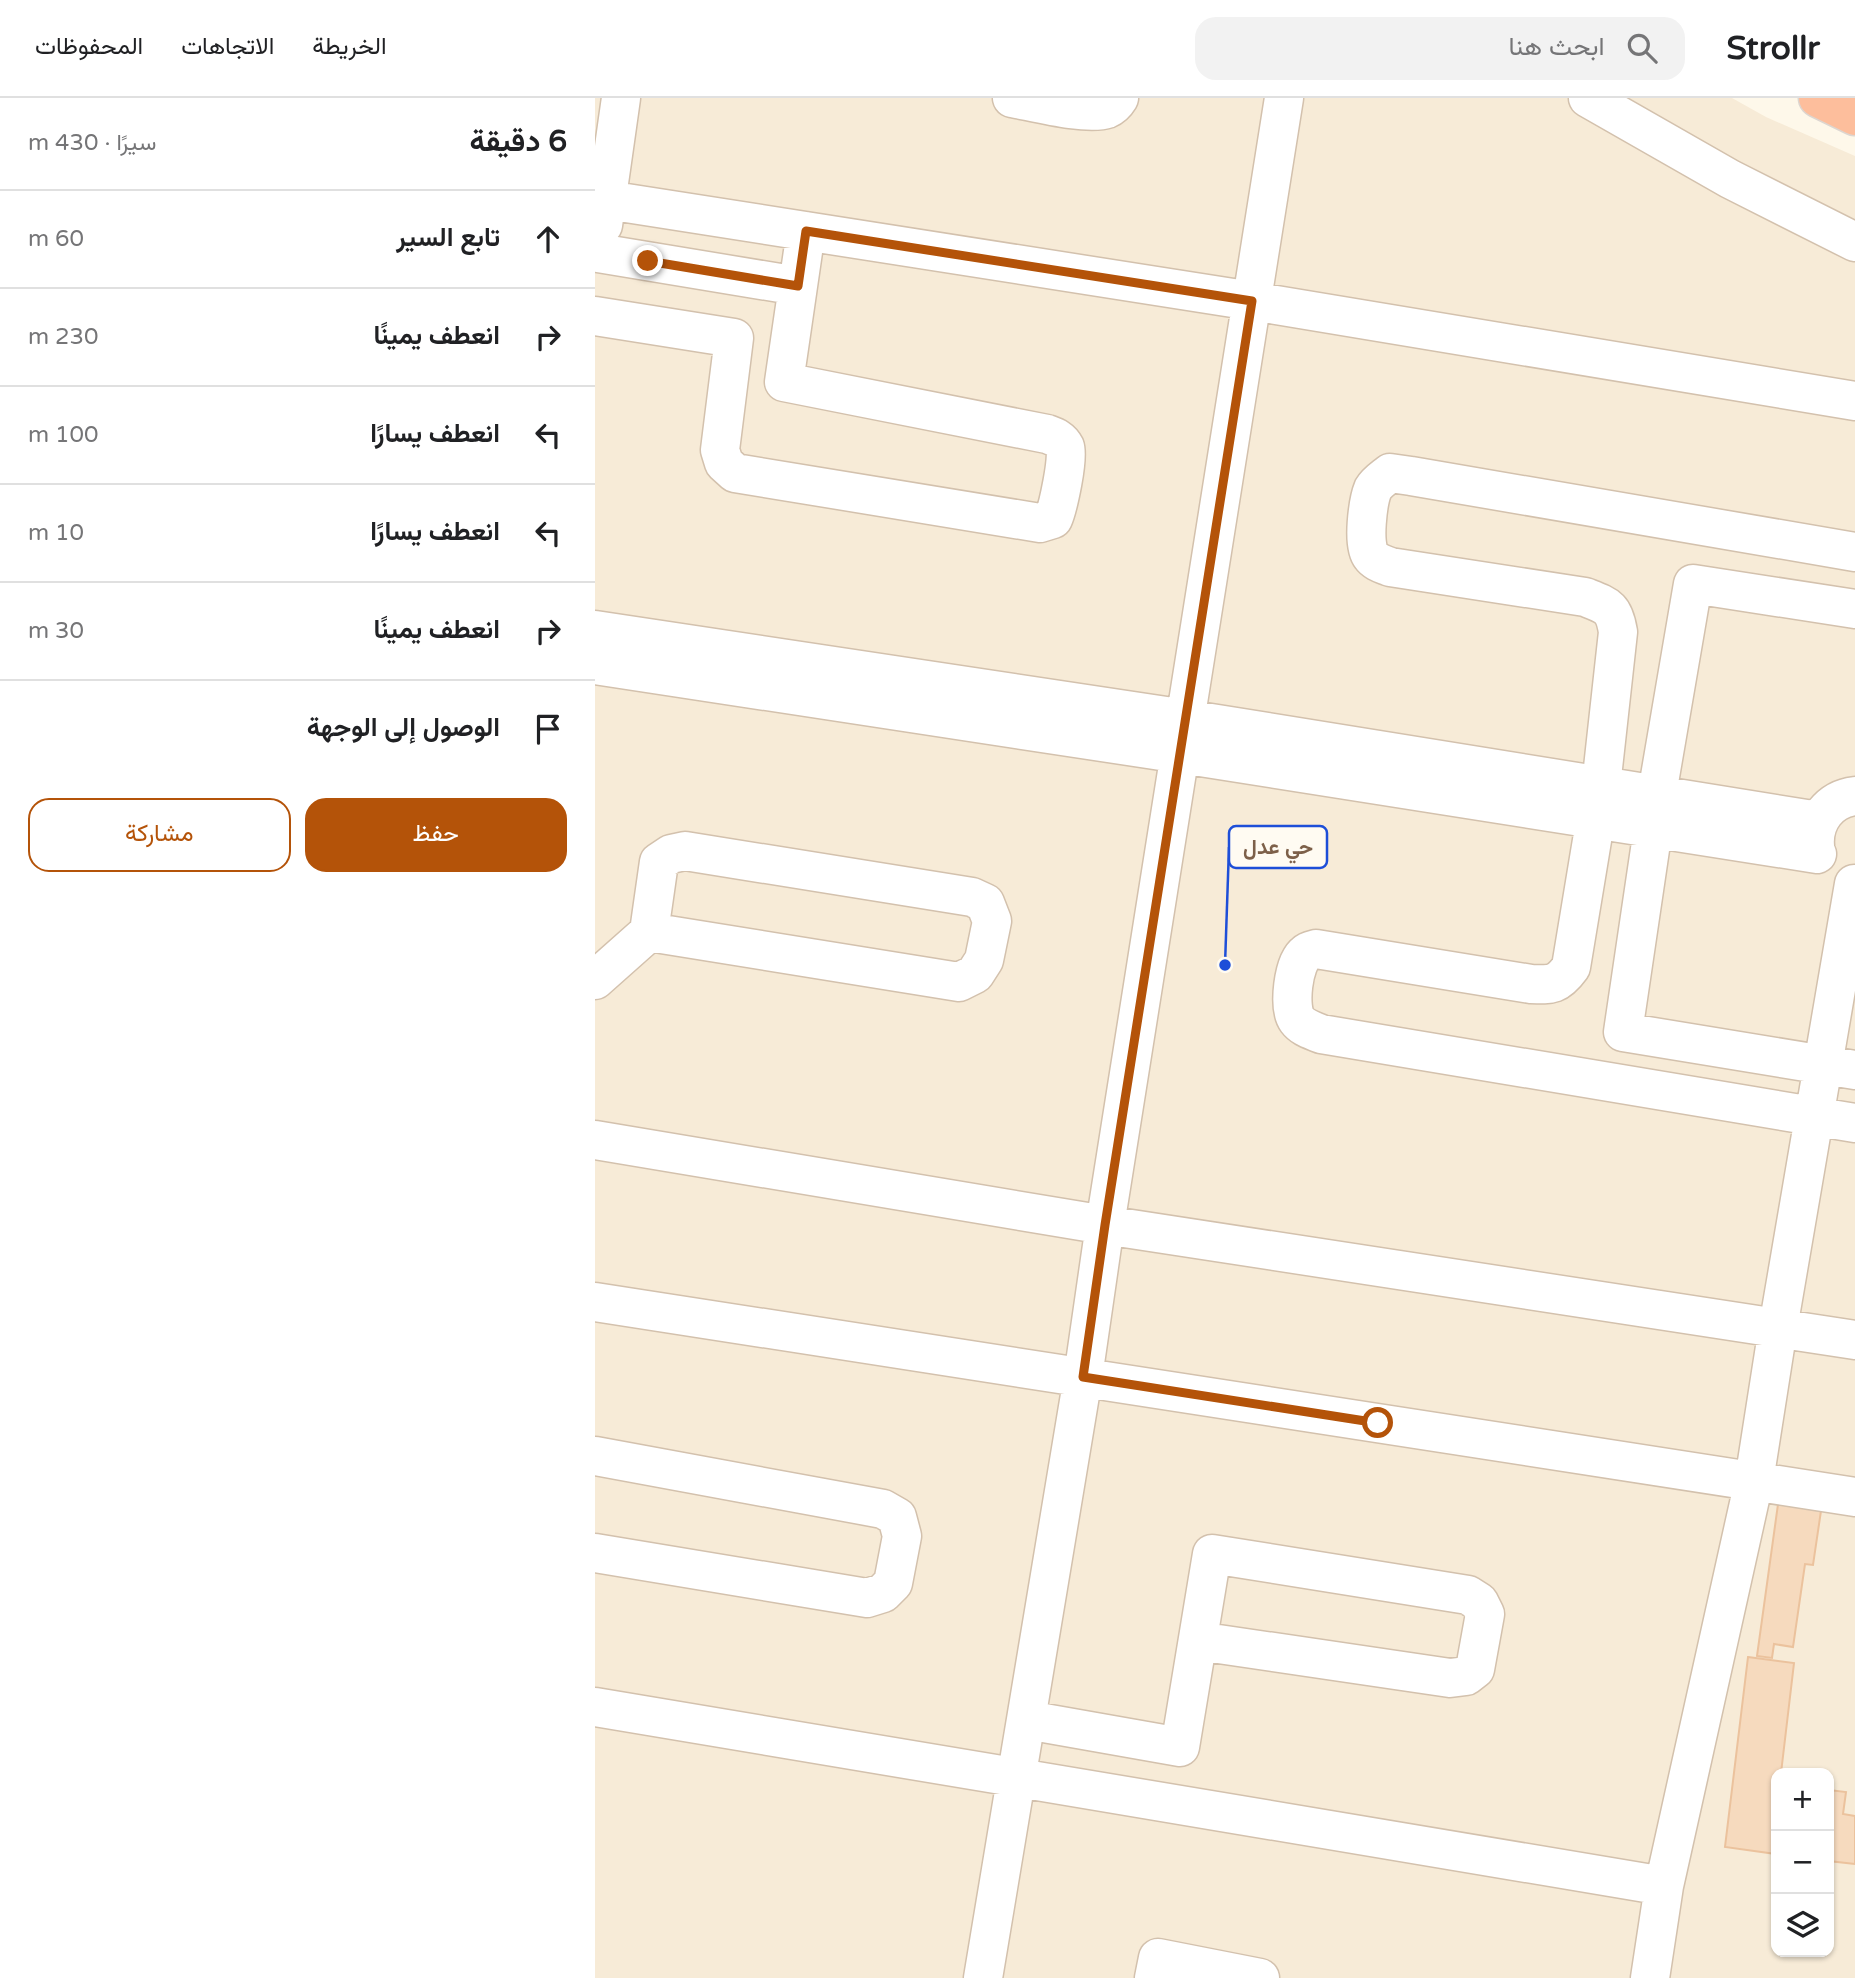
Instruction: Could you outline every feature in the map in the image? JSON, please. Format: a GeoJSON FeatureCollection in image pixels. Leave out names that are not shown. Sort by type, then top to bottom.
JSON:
{"type":"FeatureCollection","features":[{"type":"Feature","properties":{"kind":"highway"},"geometry":{"type":"LineString","coordinates":[[1818,98],[1855,116]]}},
{"type":"Feature","properties":{"kind":"street"},"geometry":{"type":"LineString","coordinates":[[621,98],[597,265],[798,286]]}},
{"type":"Feature","properties":{"kind":"street"},"geometry":{"type":"LineString","coordinates":[[1011,98],[1090,112],[1107,109],[1119,98]]}},
{"type":"Feature","properties":{"kind":"street"},"geometry":{"type":"LineString","coordinates":[[983,1978],[1083,1377],[1284,98]]}},
{"type":"Feature","properties":{"kind":"street"},"geometry":{"type":"LineString","coordinates":[[1588,98],[1730,179],[1855,242]]}},
{"type":"Feature","properties":{"kind":"street"},"geometry":{"type":"LineString","coordinates":[[607,200],[1252,301],[1855,401]]}},
{"type":"Feature","properties":{"kind":"street"},"geometry":{"type":"LineString","coordinates":[[595,316],[734,338],[720,450],[724,463],[735,473],[1040,523],[1053,519],[1058,507],[1067,450],[1060,439],[1047,434],[784,382],[806,231]]}},
{"type":"Feature","properties":{"kind":"street"},"geometry":{"type":"LineString","coordinates":[[1855,552],[1411,476],[1390,474],[1378,482],[1372,491],[1366,536],[1368,553],[1377,562],[1390,567],[1585,597],[1603,604],[1615,615],[1618,632],[1599,803],[1571,967],[1561,981],[1548,985],[1531,984],[1316,949],[1305,953],[1296,967],[1293,1000],[1295,1018],[1303,1026],[1321,1034],[1855,1123]]}},
{"type":"Feature","properties":{"kind":"street"},"geometry":{"type":"LineString","coordinates":[[1839,1067],[1623,1032],[1655,812],[1693,584],[1855,609]]}},
{"type":"Feature","properties":{"kind":"street"},"geometry":{"type":"LineString","coordinates":[[595,630],[1184,737],[1818,837]]}},
{"type":"Feature","properties":{"kind":"street"},"geometry":{"type":"LineString","coordinates":[[595,665],[1184,737]]}},
{"type":"Feature","properties":{"kind":"street"},"geometry":{"type":"LineString","coordinates":[[1650,1978],[1664,1886],[1754,1481],[1815,1117],[1839,1067],[1854,884],[1831,875],[1822,865],[1818,837],[1826,810],[1837,801],[1855,796]]}},
{"type":"Feature","properties":{"kind":"street"},"geometry":{"type":"LineString","coordinates":[[595,980],[649,932],[659,862],[671,854],[685,851],[972,897],[985,903],[992,921],[984,960],[975,974],[959,982],[649,932]]}},
{"type":"Feature","properties":{"kind":"street"},"geometry":{"type":"LineString","coordinates":[[595,1140],[1105,1225],[1855,1340]]}},
{"type":"Feature","properties":{"kind":"street"},"geometry":{"type":"LineString","coordinates":[[595,1302],[1855,1497]]}},
{"type":"Feature","properties":{"kind":"street"},"geometry":{"type":"LineString","coordinates":[[595,1456],[883,1508],[897,1517],[902,1536],[893,1583],[883,1593],[867,1598],[595,1553]]}},
{"type":"Feature","properties":{"kind":"street"},"geometry":{"type":"LineString","coordinates":[[1027,1720],[1179,1747],[1212,1554],[1468,1595],[1479,1602],[1485,1614],[1475,1669],[1467,1676],[1450,1678],[1198,1641]]}},
{"type":"Feature","properties":{"kind":"street"},"geometry":{"type":"LineString","coordinates":[[595,1707],[1664,1886]]}},
{"type":"Feature","properties":{"kind":"street"},"geometry":{"type":"LineString","coordinates":[[1154,1978],[1158,1958],[1260,1978]]}},
{"type":"Feature","properties":{"kind":"shaded area"},"geometry":{"type":"Polygon","coordinates":[[[595,98],[1732,98],[1766,117],[1855,156],[1855,1978],[595,1978],[595,98]]]}},
{"type":"Feature","properties":{"kind":"building"},"geometry":{"type":"Polygon","coordinates":[[[1779,1497],[1822,1504],[1813,1565],[1805,1564],[1793,1647],[1774,1644],[1772,1658],[1757,1656],[1779,1497]]]}},
{"type":"Feature","properties":{"kind":"building"},"geometry":{"type":"Polygon","coordinates":[[[1748,1657],[1794,1663],[1782,1768],[1771,1768],[1771,1853],[1725,1847],[1748,1657]]]}},
{"type":"Feature","properties":{"kind":"building"},"geometry":{"type":"Polygon","coordinates":[[[1834,1791],[1846,1792],[1843,1814],[1855,1816],[1855,1864],[1834,1862],[1834,1791]]]}},
{"type":"Feature","properties":{"kind":"place","name":"حي عدل"},"geometry":{"type":"Point","coordinates":[1225,965]}},
{"type":"Feature","properties":{"kind":"route"},"geometry":{"type":"LineString","coordinates":[[648,261],[798,286],[806,231],[1252,301],[1083,1377],[1378,1423]]}}]}
